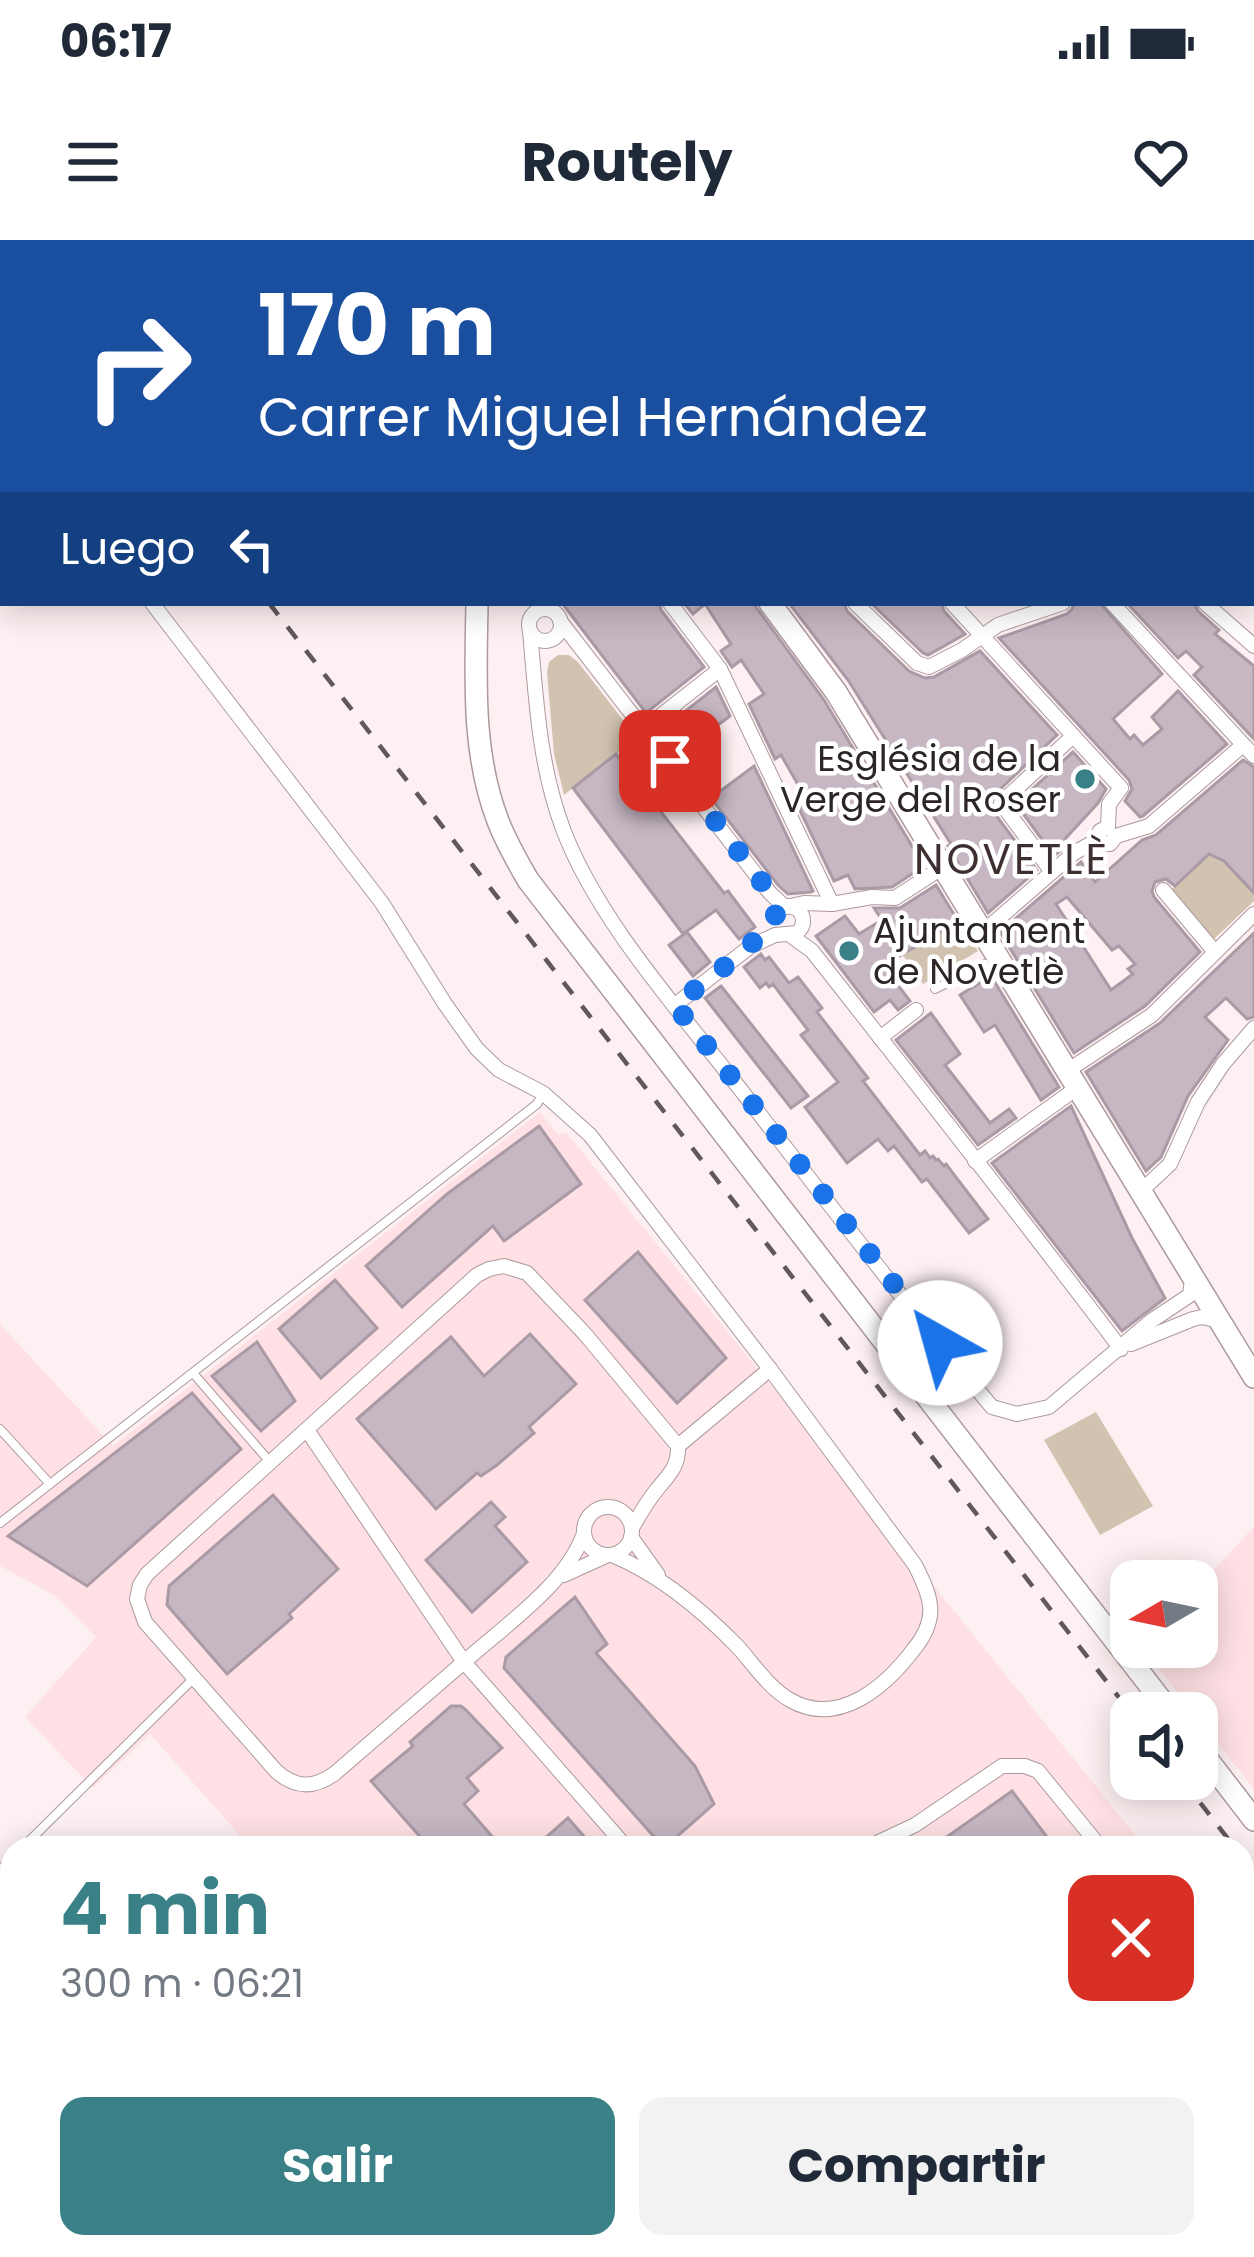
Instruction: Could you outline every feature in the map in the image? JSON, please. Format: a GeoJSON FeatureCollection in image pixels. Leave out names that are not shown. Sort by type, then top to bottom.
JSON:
{"type":"FeatureCollection","features":[{"type":"Feature","properties":{"kind":"main road"},"geometry":{"type":"LineString","coordinates":[[476,606],[476,701],[485,777],[502,831],[528,880],[1155,1692]]}},
{"type":"Feature","properties":{"kind":"main road"},"geometry":{"type":"LineString","coordinates":[[772,606],[827,677],[982,932],[991,960],[1072,1080],[1254,1377]]}},
{"type":"Feature","properties":{"kind":"main road"},"geometry":{"type":"LineString","coordinates":[[1218,1774],[1254,1820]]}},
{"type":"Feature","properties":{"kind":"street"},"geometry":{"type":"LineString","coordinates":[[154,606],[382,903],[477,1049],[499,1070],[543,1093],[590,1135],[770,1369],[915,1564],[931,1609],[925,1635],[879,1688],[863,1698],[827,1709],[806,1706],[774,1687],[720,1630],[664,1585],[634,1564],[593,1550],[584,1533]]}},
{"type":"Feature","properties":{"kind":"street"},"geometry":{"type":"LineString","coordinates":[[672,606],[720,669],[832,904]]}},
{"type":"Feature","properties":{"kind":"street"},"geometry":{"type":"LineString","coordinates":[[858,606],[920,665],[929,667],[1012,619],[1053,606]]}},
{"type":"Feature","properties":{"kind":"street"},"geometry":{"type":"LineString","coordinates":[[955,606],[1121,788],[1108,804],[1108,834]]}},
{"type":"Feature","properties":{"kind":"street"},"geometry":{"type":"LineString","coordinates":[[982,932],[1074,853],[1108,834],[1149,826],[1248,751],[1115,606]]}},
{"type":"Feature","properties":{"kind":"street"},"geometry":{"type":"LineString","coordinates":[[1208,606],[1254,646]]}},
{"type":"Feature","properties":{"kind":"street"},"geometry":{"type":"LineString","coordinates":[[529,618],[541,609],[555,612],[770,893],[781,913],[778,929],[795,931],[812,951],[1121,1348]]}},
{"type":"Feature","properties":{"kind":"street"},"geometry":{"type":"LineString","coordinates":[[551,640],[560,630],[555,612]]}},
{"type":"Feature","properties":{"kind":"street"},"geometry":{"type":"LineString","coordinates":[[529,618],[540,640],[587,655]]}},
{"type":"Feature","properties":{"kind":"street"},"geometry":{"type":"LineString","coordinates":[[529,618],[551,792],[591,885],[675,1005],[992,1407],[1017,1414],[1049,1407],[1190,1294],[1192,1279]]}},
{"type":"Feature","properties":{"kind":"street"},"geometry":{"type":"LineString","coordinates":[[644,728],[720,669]]}},
{"type":"Feature","properties":{"kind":"street"},"geometry":{"type":"LineString","coordinates":[[1052,872],[1001,803],[1073,736]]}},
{"type":"Feature","properties":{"kind":"street"},"geometry":{"type":"LineString","coordinates":[[751,946],[781,913],[805,903],[895,898],[943,867]]}},
{"type":"Feature","properties":{"kind":"street"},"geometry":{"type":"LineString","coordinates":[[1163,890],[1215,952]]}},
{"type":"Feature","properties":{"kind":"street"},"geometry":{"type":"LineString","coordinates":[[675,1005],[751,946],[795,931],[832,904]]}},
{"type":"Feature","properties":{"kind":"street"},"geometry":{"type":"LineString","coordinates":[[781,913],[802,913],[795,931]]}},
{"type":"Feature","properties":{"kind":"street"},"geometry":{"type":"LineString","coordinates":[[975,1161],[1144,1021],[1254,914]]}},
{"type":"Feature","properties":{"kind":"street"},"geometry":{"type":"LineString","coordinates":[[880,1038],[916,1010]]}},
{"type":"Feature","properties":{"kind":"street"},"geometry":{"type":"LineString","coordinates":[[1140,1192],[1169,1164],[1198,1102],[1254,1028]]}},
{"type":"Feature","properties":{"kind":"street"},"geometry":{"type":"LineString","coordinates":[[560,1577],[624,1550],[679,1454],[585,1334],[527,1273],[504,1266],[477,1276],[147,1574],[137,1599],[145,1622],[283,1778],[311,1785],[334,1774],[560,1577],[579,1549],[595,1511],[632,1503],[656,1489]]}},
{"type":"Feature","properties":{"kind":"street"},"geometry":{"type":"LineString","coordinates":[[1121,1348],[1193,1319],[1219,1321]]}},
{"type":"Feature","properties":{"kind":"street"},"geometry":{"type":"LineString","coordinates":[[677,1446],[770,1369]]}},
{"type":"Feature","properties":{"kind":"street"},"geometry":{"type":"LineString","coordinates":[[307,1430],[464,1662],[616,1836]]}},
{"type":"Feature","properties":{"kind":"street"},"geometry":{"type":"LineString","coordinates":[[616,1508],[630,1520],[632,1532],[664,1585]]}},
{"type":"Feature","properties":{"kind":"street"},"geometry":{"type":"LineString","coordinates":[[892,1836],[1002,1766],[1015,1764],[1038,1771],[1091,1836]]}},
{"type":"Feature","properties":{"kind":"lane"},"geometry":{"type":"LineString","coordinates":[[935,989],[991,960]]}},
{"type":"Feature","properties":{"kind":"lane"},"geometry":{"type":"LineString","coordinates":[[0,1523],[537,1104],[543,1093]]}},
{"type":"Feature","properties":{"kind":"lane"},"geometry":{"type":"LineString","coordinates":[[193,1372],[271,1463]]}},
{"type":"Feature","properties":{"kind":"lane"},"geometry":{"type":"LineString","coordinates":[[0,1429],[50,1484]]}},
{"type":"Feature","properties":{"kind":"lane"},"geometry":{"type":"LineString","coordinates":[[34,1836],[193,1679]]}},
{"type":"Feature","properties":{"kind":"shaded area"},"geometry":{"type":"Polygon","coordinates":[[[558,655],[569,655],[578,662],[637,738],[564,795],[554,754],[547,673],[549,662],[558,655]]]}},
{"type":"Feature","properties":{"kind":"shaded area"},"geometry":{"type":"Polygon","coordinates":[[[1209,854],[1224,861],[1254,893],[1254,901],[1213,940],[1171,890],[1209,854]]]}},
{"type":"Feature","properties":{"kind":"shaded area"},"geometry":{"type":"Polygon","coordinates":[[[960,920],[978,951],[923,984],[902,954],[960,920]]]}},
{"type":"Feature","properties":{"kind":"shaded area"},"geometry":{"type":"Polygon","coordinates":[[[540,1112],[558,1135],[566,1132],[1136,1836],[240,1836],[150,1734],[93,1788],[25,1717],[96,1637],[54,1595],[0,1566],[0,1324],[113,1446],[540,1112]]]}},
{"type":"Feature","properties":{"kind":"shaded area"},"geometry":{"type":"Polygon","coordinates":[[[1096,1412],[1153,1506],[1100,1535],[1044,1440],[1096,1412]]]}},
{"type":"Feature","properties":{"kind":"shaded area"},"geometry":{"type":"Polygon","coordinates":[[[1254,1527],[1254,1789],[1218,1744],[1218,1692],[1177,1692],[1159,1668],[1218,1668],[1218,1565],[1254,1527]]]}},
{"type":"Feature","properties":{"kind":"building"},"geometry":{"type":"Polygon","coordinates":[[[564,606],[660,606],[704,667],[646,713],[564,606]]]}},
{"type":"Feature","properties":{"kind":"building"},"geometry":{"type":"Polygon","coordinates":[[[706,606],[755,606],[824,700],[924,866],[892,887],[855,889],[848,875],[834,881],[795,800],[804,795],[781,755],[775,759],[749,704],[764,694],[741,660],[732,667],[721,651],[731,644],[706,606]]]}},
{"type":"Feature","properties":{"kind":"building"},"geometry":{"type":"Polygon","coordinates":[[[791,606],[845,606],[909,671],[925,678],[980,651],[1057,735],[991,798],[992,810],[1037,870],[988,913],[951,844],[848,680],[791,606]]]}},
{"type":"Feature","properties":{"kind":"building"},"geometry":{"type":"Polygon","coordinates":[[[874,606],[942,606],[965,634],[928,655],[874,606]]]}},
{"type":"Feature","properties":{"kind":"building"},"geometry":{"type":"Polygon","coordinates":[[[1103,606],[1162,674],[1113,719],[1130,739],[1134,735],[1143,745],[1162,729],[1152,717],[1178,691],[1227,744],[1143,816],[1125,801],[1132,789],[1129,780],[999,638],[1072,609],[1103,606]]]}},
{"type":"Feature","properties":{"kind":"building"},"geometry":{"type":"Polygon","coordinates":[[[1130,606],[1196,606],[1219,630],[1215,634],[1254,666],[1254,739],[1194,675],[1202,667],[1186,651],[1178,658],[1130,606]]]}},
{"type":"Feature","properties":{"kind":"building"},"geometry":{"type":"Polygon","coordinates":[[[716,687],[730,716],[678,755],[660,731],[716,687]]]}},
{"type":"Feature","properties":{"kind":"building"},"geometry":{"type":"Polygon","coordinates":[[[1073,752],[1106,789],[1065,839],[1068,844],[1054,856],[1016,804],[1073,752]]]}},
{"type":"Feature","properties":{"kind":"building"},"geometry":{"type":"Polygon","coordinates":[[[616,754],[755,927],[739,939],[716,910],[683,934],[573,788],[616,754]]]}},
{"type":"Feature","properties":{"kind":"building"},"geometry":{"type":"Polygon","coordinates":[[[1243,760],[1254,767],[1254,893],[1224,861],[1209,854],[1175,886],[1166,879],[1155,882],[1154,897],[1200,952],[1145,1006],[1074,1053],[1000,932],[1081,862],[1095,882],[1142,840],[1156,835],[1243,760]],[[1067,897],[1056,904],[1111,990],[1133,974],[1128,969],[1135,964],[1119,946],[1112,950],[1067,897]]]}},
{"type":"Feature","properties":{"kind":"building"},"geometry":{"type":"Polygon","coordinates":[[[754,766],[811,892],[788,894],[778,885],[711,798],[754,766]]]}},
{"type":"Feature","properties":{"kind":"building"},"geometry":{"type":"Polygon","coordinates":[[[936,885],[958,921],[883,966],[910,1001],[898,1010],[890,1000],[874,1012],[816,936],[845,916],[859,934],[882,920],[874,908],[900,908],[936,885]]]}},
{"type":"Feature","properties":{"kind":"building"},"geometry":{"type":"Polygon","coordinates":[[[687,932],[710,962],[693,976],[669,945],[687,932]]]}},
{"type":"Feature","properties":{"kind":"building"},"geometry":{"type":"Polygon","coordinates":[[[1254,933],[1254,1017],[1247,1019],[1226,998],[1205,1017],[1228,1040],[1188,1096],[1161,1157],[1146,1171],[1086,1072],[1160,1023],[1254,933]]]}},
{"type":"Feature","properties":{"kind":"building"},"geometry":{"type":"Polygon","coordinates":[[[761,954],[765,960],[769,957],[789,983],[798,977],[822,1008],[817,1012],[868,1078],[863,1081],[920,1155],[925,1151],[946,1164],[988,1219],[969,1233],[927,1179],[922,1182],[894,1146],[888,1151],[878,1139],[847,1163],[805,1107],[838,1082],[801,1035],[808,1030],[773,984],[760,988],[744,967],[761,954]]]}},
{"type":"Feature","properties":{"kind":"building"},"geometry":{"type":"Polygon","coordinates":[[[991,976],[1059,1087],[1041,1100],[995,1025],[984,1032],[960,995],[991,976]]]}},
{"type":"Feature","properties":{"kind":"building"},"geometry":{"type":"Polygon","coordinates":[[[721,986],[808,1096],[791,1108],[705,998],[721,986]]]}},
{"type":"Feature","properties":{"kind":"building"},"geometry":{"type":"Polygon","coordinates":[[[931,1013],[960,1054],[945,1065],[990,1123],[1009,1109],[1016,1118],[978,1145],[896,1040],[931,1013]]]}},
{"type":"Feature","properties":{"kind":"building"},"geometry":{"type":"Polygon","coordinates":[[[1071,1106],[1165,1298],[1122,1331],[992,1163],[1071,1106]]]}},
{"type":"Feature","properties":{"kind":"building"},"geometry":{"type":"Polygon","coordinates":[[[539,1126],[581,1184],[504,1241],[493,1226],[402,1307],[366,1266],[447,1194],[539,1126]]]}},
{"type":"Feature","properties":{"kind":"building"},"geometry":{"type":"Polygon","coordinates":[[[638,1252],[726,1358],[677,1403],[585,1300],[638,1252]]]}},
{"type":"Feature","properties":{"kind":"building"},"geometry":{"type":"Polygon","coordinates":[[[335,1280],[377,1328],[321,1378],[279,1329],[335,1280]]]}},
{"type":"Feature","properties":{"kind":"building"},"geometry":{"type":"Polygon","coordinates":[[[530,1334],[576,1384],[529,1427],[534,1433],[436,1509],[357,1419],[451,1337],[484,1376],[530,1334]]]}},
{"type":"Feature","properties":{"kind":"building"},"geometry":{"type":"Polygon","coordinates":[[[257,1342],[295,1401],[261,1431],[212,1376],[257,1342]]]}},
{"type":"Feature","properties":{"kind":"building"},"geometry":{"type":"Polygon","coordinates":[[[192,1393],[241,1449],[87,1586],[8,1536],[192,1393]]]}},
{"type":"Feature","properties":{"kind":"building"},"geometry":{"type":"Polygon","coordinates":[[[273,1495],[338,1569],[289,1614],[292,1618],[227,1674],[167,1605],[169,1586],[273,1495]]]}},
{"type":"Feature","properties":{"kind":"building"},"geometry":{"type":"Polygon","coordinates":[[[491,1502],[505,1517],[495,1526],[527,1562],[472,1612],[426,1560],[491,1502]]]}},
{"type":"Feature","properties":{"kind":"building"},"geometry":{"type":"Polygon","coordinates":[[[575,1597],[607,1644],[596,1653],[695,1766],[714,1804],[678,1836],[653,1836],[504,1668],[506,1657],[575,1597]]]}},
{"type":"Feature","properties":{"kind":"building"},"geometry":{"type":"Polygon","coordinates":[[[451,1706],[461,1706],[502,1748],[467,1778],[478,1791],[464,1804],[492,1836],[419,1836],[371,1781],[413,1746],[410,1742],[451,1706]]]}},
{"type":"Feature","properties":{"kind":"building"},"geometry":{"type":"Polygon","coordinates":[[[1012,1791],[1046,1836],[948,1836],[1012,1791]]]}},
{"type":"Feature","properties":{"kind":"building"},"geometry":{"type":"Polygon","coordinates":[[[568,1818],[584,1836],[548,1836],[568,1818]]]}},
{"type":"Feature","properties":{"kind":"railway"},"geometry":{"type":"LineString","coordinates":[[271,606],[1115,1692]]}},
{"type":"Feature","properties":{"kind":"railway"},"geometry":{"type":"LineString","coordinates":[[1198,1800],[1226,1836]]}},
{"type":"Feature","properties":{"kind":"place","name":"Església de la Verge del Roser"},"geometry":{"type":"Point","coordinates":[1085,779]}},
{"type":"Feature","properties":{"kind":"place","name":"Ajuntament de Novetlè"},"geometry":{"type":"Point","coordinates":[849,951]}},
{"type":"Feature","properties":{"kind":"district","name":"NOVETLÈ"},"geometry":{"type":"Point","coordinates":[1012,859]}},
{"type":"Feature","properties":{"kind":"route"},"geometry":{"type":"LineString","coordinates":[[670,761],[776,905],[775,921],[751,946],[675,1005],[940,1343]]}}]}
